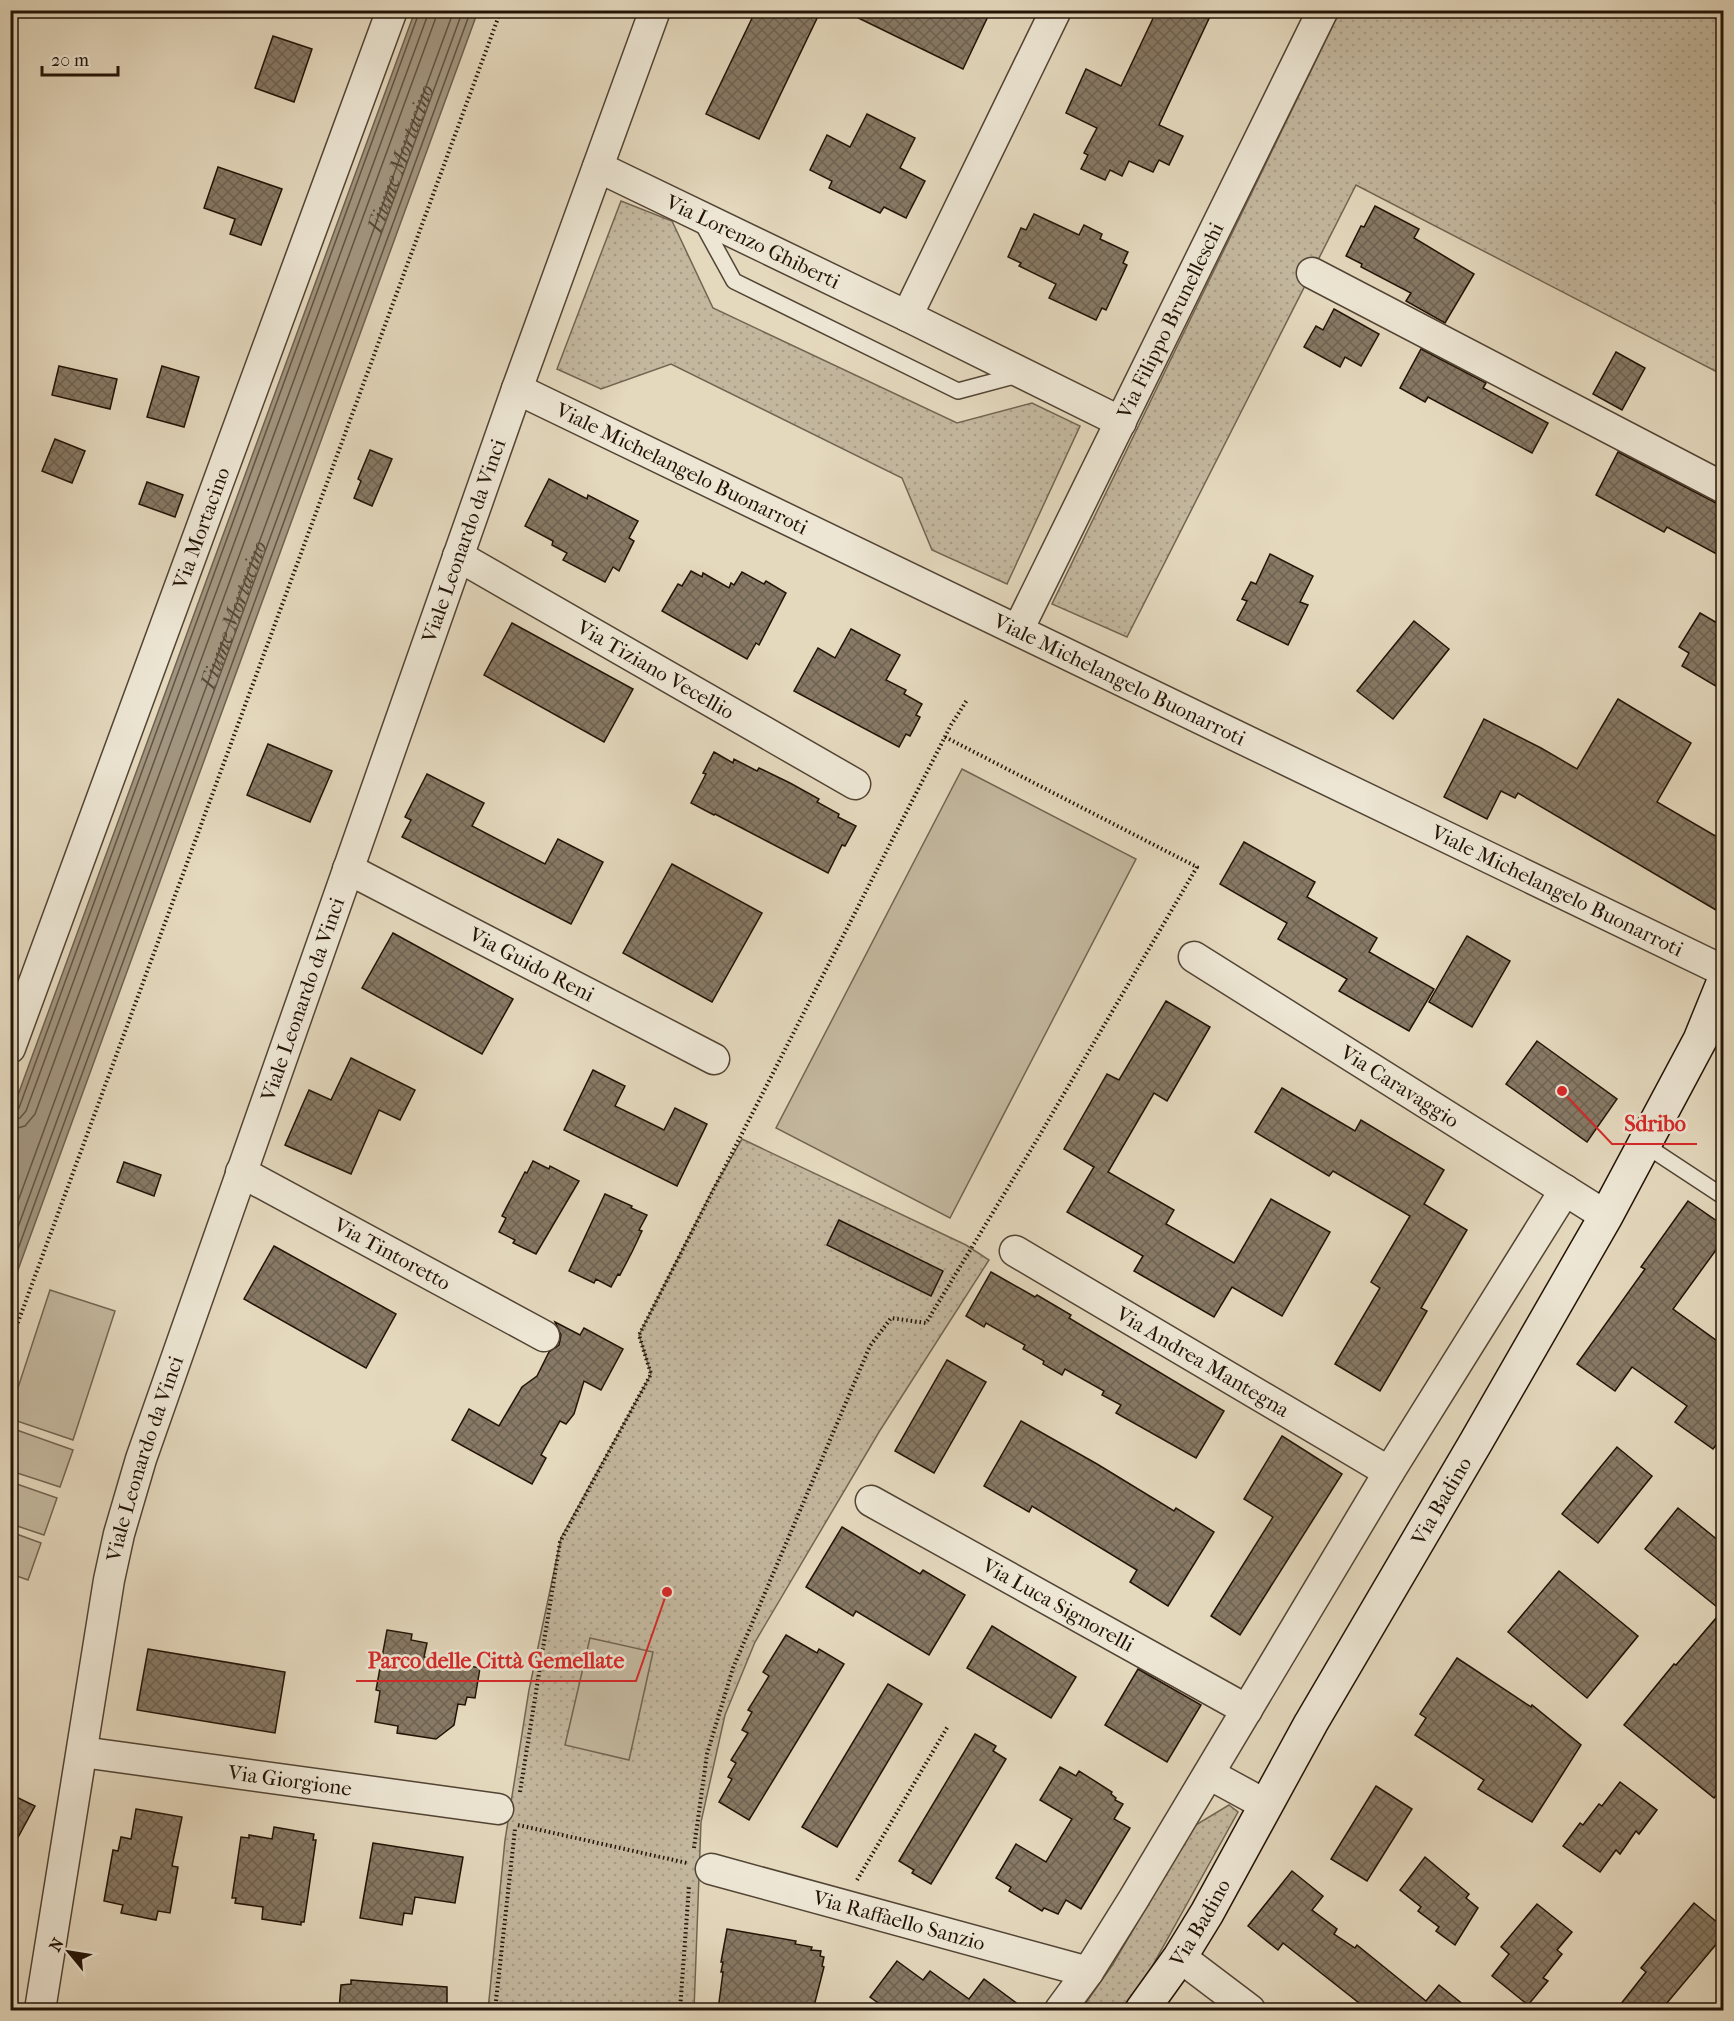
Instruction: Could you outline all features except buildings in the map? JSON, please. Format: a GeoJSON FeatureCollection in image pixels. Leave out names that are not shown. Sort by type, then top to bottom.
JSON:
{"type":"FeatureCollection","features":[{"type":"Feature","properties":{"kind":"street","name":"Via Mortacino"},"geometry":{"type":"LineString","coordinates":[[10,1048],[392,10]]}},
{"type":"Feature","properties":{"kind":"street","name":"Viale Leonardo da Vinci"},"geometry":{"type":"LineString","coordinates":[[40,2010],[105,1602],[119,1534],[141,1460],[517,389],[655,10]]}},
{"type":"Feature","properties":{"kind":"street"},"geometry":{"type":"LineString","coordinates":[[907,316],[1056,10]]}},
{"type":"Feature","properties":{"kind":"street","name":"Via Filippo Brunelleschi"},"geometry":{"type":"LineString","coordinates":[[1018,630],[1323,10]]}},
{"type":"Feature","properties":{"kind":"street","name":"Via Lorenzo Ghiberti"},"geometry":{"type":"LineString","coordinates":[[598,167],[1121,422]]}},
{"type":"Feature","properties":{"kind":"street"},"geometry":{"type":"LineString","coordinates":[[1312,273],[1724,488]]}},
{"type":"Feature","properties":{"kind":"street","name":"Viale Michelangelo Buonarroti"},"geometry":{"type":"LineString","coordinates":[[517,389],[1018,630],[1722,986]]}},
{"type":"Feature","properties":{"kind":"street","name":"Via Tiziano Vecellio"},"geometry":{"type":"LineString","coordinates":[[458,556],[855,784]]}},
{"type":"Feature","properties":{"kind":"street","name":"Via Guido Reni"},"geometry":{"type":"LineString","coordinates":[[348,869],[714,1059]]}},
{"type":"Feature","properties":{"kind":"street","name":"Via Caravaggio"},"geometry":{"type":"LineString","coordinates":[[1194,957],[1606,1216]]}},
{"type":"Feature","properties":{"kind":"street","name":"Via Badino"},"geometry":{"type":"LineString","coordinates":[[1142,2010],[1180,1957],[1207,1913],[1316,1713],[1606,1216],[1646,1145],[1700,1040],[1722,986]]}},
{"type":"Feature","properties":{"kind":"street","name":"Via Tintoretto"},"geometry":{"type":"LineString","coordinates":[[241,1172],[544,1336]]}},
{"type":"Feature","properties":{"kind":"street"},"geometry":{"type":"LineString","coordinates":[[1060,2010],[1118,1926],[1389,1472],[1564,1190]]}},
{"type":"Feature","properties":{"kind":"street","name":"Via Andrea Mantegna"},"geometry":{"type":"LineString","coordinates":[[1015,1251],[1389,1472]]}},
{"type":"Feature","properties":{"kind":"street","name":"Via Luca Signorelli"},"geometry":{"type":"LineString","coordinates":[[871,1501],[1247,1710]]}},
{"type":"Feature","properties":{"kind":"street","name":"Via Giorgione"},"geometry":{"type":"LineString","coordinates":[[82,1752],[509,1805]]}},
{"type":"Feature","properties":{"kind":"street"},"geometry":{"type":"LineString","coordinates":[[1209,1774],[1266,1805]]}},
{"type":"Feature","properties":{"kind":"street","name":"Via Raffaello Sanzio"},"geometry":{"type":"LineString","coordinates":[[701,1867],[1088,1972]]}},
{"type":"Feature","properties":{"kind":"street"},"geometry":{"type":"LineString","coordinates":[[1180,1957],[1250,2010]]}},
{"type":"Feature","properties":{"kind":"lane"},"geometry":{"type":"LineString","coordinates":[[698,216],[734,281],[958,391],[1022,374]]}},
{"type":"Feature","properties":{"kind":"lane"},"geometry":{"type":"LineString","coordinates":[[1646,1145],[1724,1197]]}},
{"type":"Feature","properties":{"kind":"path"},"geometry":{"type":"LineString","coordinates":[[10,1344],[501,10]]}},
{"type":"Feature","properties":{"kind":"path"},"geometry":{"type":"LineString","coordinates":[[509,1805],[561,1542],[651,1374],[639,1335],[945,737],[967,700]]}},
{"type":"Feature","properties":{"kind":"path"},"geometry":{"type":"LineString","coordinates":[[680,2010],[687,1900],[701,1867],[708,1754],[733,1668],[870,1346],[891,1318],[926,1323],[1197,867],[945,737]]}},
{"type":"Feature","properties":{"kind":"path"},"geometry":{"type":"LineString","coordinates":[[843,1905],[948,1726]]}},
{"type":"Feature","properties":{"kind":"path"},"geometry":{"type":"LineString","coordinates":[[495,2010],[515,1824],[701,1867]]}},
{"type":"Feature","properties":{"kind":"shaded area"},"geometry":{"type":"Polygon","coordinates":[[[1702,10],[1723,24],[1724,189],[1715,203],[1723,208],[1723,375],[1356,185],[1127,637],[1052,604],[1340,11],[1702,10]]]}},
{"type":"Feature","properties":{"kind":"shaded area"},"geometry":{"type":"Polygon","coordinates":[[[621,201],[672,221],[713,308],[957,423],[1032,403],[1080,426],[1007,584],[932,550],[902,478],[671,364],[601,389],[557,369],[621,201]]]}},
{"type":"Feature","properties":{"kind":"shaded area"},"geometry":{"type":"Polygon","coordinates":[[[962,769],[1136,859],[950,1218],[776,1128],[962,769]]]}},
{"type":"Feature","properties":{"kind":"shaded area"},"geometry":{"type":"Polygon","coordinates":[[[742,1139],[966,1245],[989,1260],[879,1432],[755,1642],[725,1715],[701,1822],[694,2010],[488,2010],[505,1840],[529,1690],[561,1538],[651,1374],[639,1335],[713,1189],[742,1139]]]}},
{"type":"Feature","properties":{"kind":"shaded area"},"geometry":{"type":"Polygon","coordinates":[[[50,1290],[115,1311],[73,1440],[11,1419],[11,1409],[50,1290]]]}},
{"type":"Feature","properties":{"kind":"shaded area"},"geometry":{"type":"Polygon","coordinates":[[[11,1428],[73,1450],[60,1487],[11,1471],[11,1428]]]}},
{"type":"Feature","properties":{"kind":"shaded area"},"geometry":{"type":"Polygon","coordinates":[[[11,1482],[57,1498],[44,1535],[11,1524],[11,1482]]]}},
{"type":"Feature","properties":{"kind":"shaded area"},"geometry":{"type":"Polygon","coordinates":[[[11,1532],[41,1543],[28,1580],[11,1574],[11,1532]]]}},
{"type":"Feature","properties":{"kind":"shaded area"},"geometry":{"type":"Polygon","coordinates":[[[590,1638],[653,1652],[629,1760],[565,1745],[590,1638]]]}},
{"type":"Feature","properties":{"kind":"shaded area"},"geometry":{"type":"Polygon","coordinates":[[[1229,1805],[1238,1812],[1129,2008],[1127,2010],[1081,2010],[1113,1964],[1194,1826],[1229,1805]]]}},
{"type":"Feature","properties":{"kind":"water","name":"Fiume Mortacino"},"geometry":{"type":"Polygon","coordinates":[[[415,11],[478,11],[11,1289],[11,1114],[415,11]]]}},
{"type":"Feature","properties":{"kind":"place","name":"Sdribo"},"geometry":{"type":"Point","coordinates":[1562,1091]}},
{"type":"Feature","properties":{"kind":"place","name":"Parco delle Città Gemellate"},"geometry":{"type":"Point","coordinates":[667,1592]}}]}
